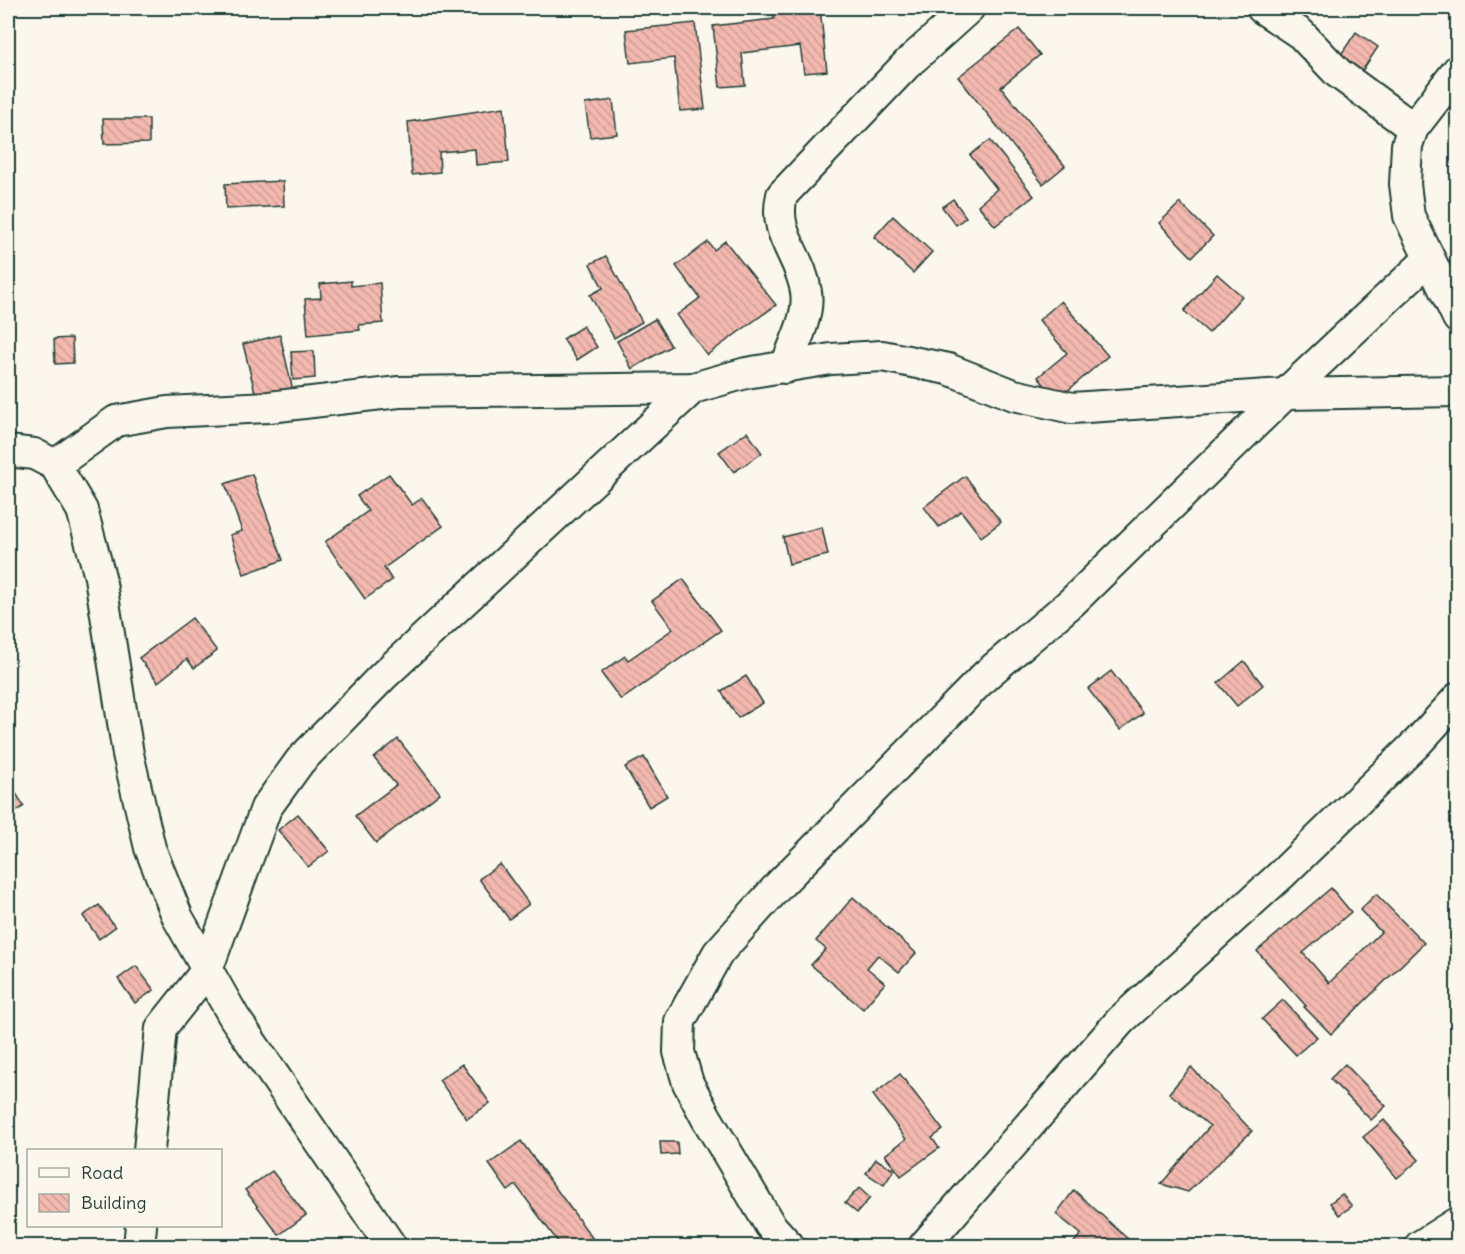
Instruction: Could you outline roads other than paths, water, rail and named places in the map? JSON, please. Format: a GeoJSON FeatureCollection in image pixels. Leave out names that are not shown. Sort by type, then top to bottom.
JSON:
{"type":"FeatureCollection","features":[{"type":"Feature","properties":{"kind":"street"},"geometry":{"type":"LineString","coordinates":[[784,368],[801,325],[807,294],[780,227],[778,212],[782,195],[907,64],[969,8]]}},
{"type":"Feature","properties":{"kind":"street"},"geometry":{"type":"LineString","coordinates":[[1262,8],[1301,34],[1338,73],[1413,128]]}},
{"type":"Feature","properties":{"kind":"street"},"geometry":{"type":"LineString","coordinates":[[1458,70],[1413,128],[1407,145],[1405,184],[1410,216],[1428,260],[1458,318]]}},
{"type":"Feature","properties":{"kind":"street"},"geometry":{"type":"LineString","coordinates":[[789,1246],[770,1225],[706,1117],[688,1083],[679,1052],[680,1021],[718,953],[780,884],[986,675],[1072,602],[1285,394],[1428,260]]}},
{"type":"Feature","properties":{"kind":"street"},"geometry":{"type":"LineString","coordinates":[[55,465],[116,421],[167,412],[269,407],[399,392],[693,388],[746,373],[831,359],[882,356],[948,369],[1014,395],[1072,408],[1285,394],[1458,391]]}},
{"type":"Feature","properties":{"kind":"street"},"geometry":{"type":"LineString","coordinates":[[148,1149],[160,1028],[207,970],[266,808],[300,761],[383,676],[693,388]]}},
{"type":"Feature","properties":{"kind":"street"},"geometry":{"type":"LineString","coordinates":[[8,450],[34,454],[55,465],[82,510],[100,577],[128,754],[150,848],[178,918],[234,1017],[391,1246]]}},
{"type":"Feature","properties":{"kind":"street"},"geometry":{"type":"LineString","coordinates":[[924,1246],[1121,1020],[1281,875],[1418,743],[1458,698]]}},
{"type":"Feature","properties":{"kind":"street"},"geometry":{"type":"LineString","coordinates":[[1420,1246],[1458,1222]]}},
{"type":"Feature","properties":{"kind":"street"},"geometry":{"type":"LineString","coordinates":[[139,1246],[141,1227]]}}]}
